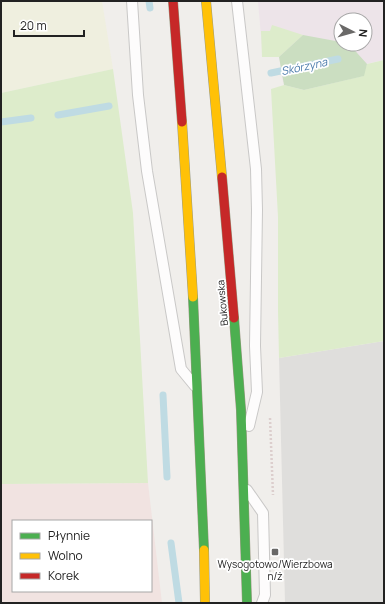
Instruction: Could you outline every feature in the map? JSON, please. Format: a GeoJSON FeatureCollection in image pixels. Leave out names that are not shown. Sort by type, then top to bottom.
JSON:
{"type":"FeatureCollection","features":[{"type":"Feature","properties":{"kind":"main road"},"geometry":{"type":"LineString","coordinates":[[173,1],[198,389],[203,502],[205,603]]}},
{"type":"Feature","properties":{"kind":"main road","name":"Bukowska"},"geometry":{"type":"LineString","coordinates":[[206,1],[233,306],[243,453],[247,603]]}},
{"type":"Feature","properties":{"kind":"lane"},"geometry":{"type":"LineString","coordinates":[[132,1],[138,95],[147,171],[180,369],[198,389]]}},
{"type":"Feature","properties":{"kind":"lane"},"geometry":{"type":"LineString","coordinates":[[237,1],[256,169],[258,210],[255,346],[257,392],[243,453]]}},
{"type":"Feature","properties":{"kind":"lane"},"geometry":{"type":"LineString","coordinates":[[244,486],[263,513],[265,595],[262,603]]}},
{"type":"Feature","properties":{"kind":"shaded area"},"geometry":{"type":"Polygon","coordinates":[[[258,1],[384,1],[384,60],[283,82],[279,57],[262,48],[258,1]]]}},
{"type":"Feature","properties":{"kind":"shaded area"},"geometry":{"type":"Polygon","coordinates":[[[384,341],[384,603],[285,603],[279,358],[384,341]]]}},
{"type":"Feature","properties":{"kind":"shaded area"},"geometry":{"type":"Polygon","coordinates":[[[148,483],[162,603],[1,603],[1,484],[148,483]]]}},
{"type":"Feature","properties":{"kind":"green space"},"geometry":{"type":"Polygon","coordinates":[[[1,1],[102,1],[113,69],[1,93],[1,1]]]}},
{"type":"Feature","properties":{"kind":"green space"},"geometry":{"type":"Polygon","coordinates":[[[272,25],[303,35],[279,57],[262,57],[261,31],[270,31],[272,25]]]}},
{"type":"Feature","properties":{"kind":"green space"},"geometry":{"type":"Polygon","coordinates":[[[303,35],[333,41],[333,52],[356,52],[367,64],[364,76],[304,90],[284,85],[279,57],[303,35]]]}},
{"type":"Feature","properties":{"kind":"green space"},"geometry":{"type":"Polygon","coordinates":[[[384,60],[384,341],[279,358],[278,217],[271,89],[284,85],[304,90],[363,76],[367,64],[384,60]]]}},
{"type":"Feature","properties":{"kind":"green space"},"geometry":{"type":"Polygon","coordinates":[[[113,69],[133,213],[148,483],[1,484],[1,93],[113,69]]]}},
{"type":"Feature","properties":{"kind":"waterway"},"geometry":{"type":"LineString","coordinates":[[149,1],[150,8]]}},
{"type":"Feature","properties":{"kind":"waterway","name":"Skórzyna"},"geometry":{"type":"LineString","coordinates":[[271,73],[338,59]]}},
{"type":"Feature","properties":{"kind":"waterway","name":"Skórzyna"},"geometry":{"type":"LineString","coordinates":[[58,115],[109,106]]}},
{"type":"Feature","properties":{"kind":"waterway","name":"Skórzyna"},"geometry":{"type":"LineString","coordinates":[[1,122],[31,118]]}},
{"type":"Feature","properties":{"kind":"waterway"},"geometry":{"type":"LineString","coordinates":[[163,395],[167,477]]}},
{"type":"Feature","properties":{"kind":"waterway"},"geometry":{"type":"LineString","coordinates":[[171,543],[179,603]]}},
{"type":"Feature","properties":{"kind":"traffic: fast"},"geometry":{"type":"LineString","coordinates":[[193,297],[204,550]]}},
{"type":"Feature","properties":{"kind":"traffic: fast"},"geometry":{"type":"LineString","coordinates":[[234,318],[241,410],[247,603]]}},
{"type":"Feature","properties":{"kind":"traffic: slow"},"geometry":{"type":"LineString","coordinates":[[206,1],[222,177]]}},
{"type":"Feature","properties":{"kind":"traffic: slow"},"geometry":{"type":"LineString","coordinates":[[182,122],[193,297]]}},
{"type":"Feature","properties":{"kind":"traffic: slow"},"geometry":{"type":"LineString","coordinates":[[204,550],[205,603]]}},
{"type":"Feature","properties":{"kind":"traffic: jam"},"geometry":{"type":"LineString","coordinates":[[173,1],[182,122]]}},
{"type":"Feature","properties":{"kind":"traffic: jam"},"geometry":{"type":"LineString","coordinates":[[222,177],[234,318]]}},
{"type":"Feature","properties":{"kind":"place","name":"Wysogotowo/Wierzbowa n/ż"},"geometry":{"type":"Point","coordinates":[275,552]}}]}
